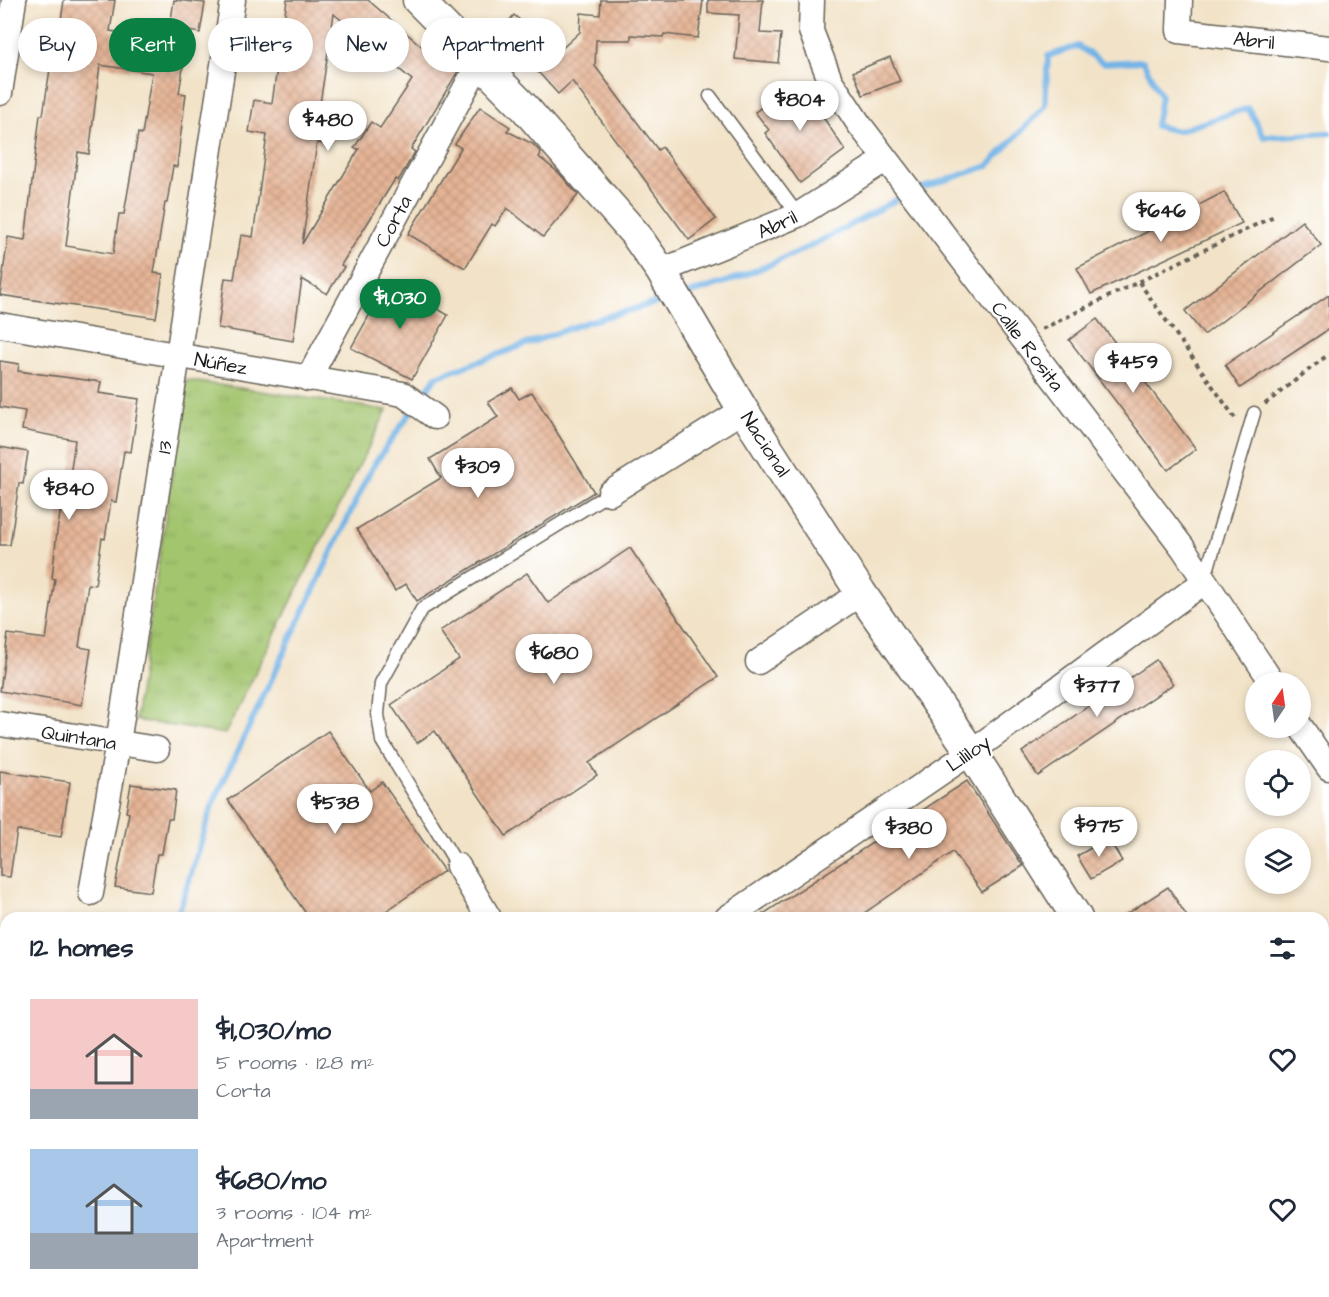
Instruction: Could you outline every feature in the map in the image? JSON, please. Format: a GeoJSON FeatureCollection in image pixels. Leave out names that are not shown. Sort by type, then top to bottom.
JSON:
{"type":"FeatureCollection","features":[{"type":"Feature","properties":{"kind":"street"},"geometry":{"type":"LineString","coordinates":[[0,93],[14,0]]}},
{"type":"Feature","properties":{"kind":"street","name":"13"},"geometry":{"type":"LineString","coordinates":[[90,893],[118,743],[233,0]]}},
{"type":"Feature","properties":{"kind":"street","name":"Nacional"},"geometry":{"type":"LineString","coordinates":[[418,0],[435,18]]}},
{"type":"Feature","properties":{"kind":"street","name":"Calle Rosita"},"geometry":{"type":"LineString","coordinates":[[812,0],[811,31],[830,80],[893,169],[1183,548],[1265,672]]}},
{"type":"Feature","properties":{"kind":"street","name":"Abril"},"geometry":{"type":"LineString","coordinates":[[1180,0],[1179,31],[1329,48]]}},
{"type":"Feature","properties":{"kind":"street","name":"Corta"},"geometry":{"type":"LineString","coordinates":[[308,379],[474,72]]}},
{"type":"Feature","properties":{"kind":"street","name":"Nacional"},"geometry":{"type":"LineString","coordinates":[[488,72],[524,106],[635,234],[665,278],[743,410],[861,593],[971,752],[1073,912]]}},
{"type":"Feature","properties":{"kind":"street","name":"Abril"},"geometry":{"type":"LineString","coordinates":[[665,278],[893,169]]}},
{"type":"Feature","properties":{"kind":"street","name":"Núñez"},"geometry":{"type":"LineString","coordinates":[[0,325],[403,394],[435,417]]}},
{"type":"Feature","properties":{"kind":"street"},"geometry":{"type":"LineString","coordinates":[[610,493],[743,410]]}},
{"type":"Feature","properties":{"kind":"street","name":"Lililoy"},"geometry":{"type":"LineString","coordinates":[[736,912],[971,752],[1204,582]]}},
{"type":"Feature","properties":{"kind":"street"},"geometry":{"type":"LineString","coordinates":[[758,662],[861,593]]}},
{"type":"Feature","properties":{"kind":"street","name":"Quintana"},"geometry":{"type":"LineString","coordinates":[[0,724],[157,749]]}},
{"type":"Feature","properties":{"kind":"street"},"geometry":{"type":"LineString","coordinates":[[1308,738],[1329,768]]}},
{"type":"Feature","properties":{"kind":"street"},"geometry":{"type":"LineString","coordinates":[[458,866],[485,912]]}},
{"type":"Feature","properties":{"kind":"lane"},"geometry":{"type":"LineString","coordinates":[[710,96],[798,215]]}},
{"type":"Feature","properties":{"kind":"lane"},"geometry":{"type":"LineString","coordinates":[[1204,582],[1254,413]]}},
{"type":"Feature","properties":{"kind":"lane"},"geometry":{"type":"LineString","coordinates":[[458,866],[382,741],[378,714],[381,683],[422,609],[610,493]]}},
{"type":"Feature","properties":{"kind":"path"},"geometry":{"type":"LineString","coordinates":[[1022,339],[1274,216]]}},
{"type":"Feature","properties":{"kind":"path"},"geometry":{"type":"LineString","coordinates":[[1139,282],[1240,424],[1329,354]]}},
{"type":"Feature","properties":{"kind":"green space"},"geometry":{"type":"Polygon","coordinates":[[[186,380],[387,410],[225,734],[135,720],[186,380]]]}},
{"type":"Feature","properties":{"kind":"building"},"geometry":{"type":"Polygon","coordinates":[[[64,0],[115,0],[112,18],[109,18],[109,66],[100,65],[89,154],[78,152],[66,246],[113,254],[119,214],[124,214],[138,133],[142,134],[152,73],[146,72],[182,72],[179,93],[186,94],[177,167],[173,166],[154,273],[163,274],[156,318],[0,295],[8,237],[25,240],[40,115],[43,115],[50,72],[97,72],[97,18],[61,18],[64,0]]]}},
{"type":"Feature","properties":{"kind":"building"},"geometry":{"type":"Polygon","coordinates":[[[174,0],[205,3],[200,33],[196,32],[196,18],[171,18],[174,0]]]}},
{"type":"Feature","properties":{"kind":"building"},"geometry":{"type":"Polygon","coordinates":[[[287,0],[368,0],[389,18],[339,18],[334,14],[333,18],[325,18],[325,72],[319,110],[333,112],[328,144],[317,143],[302,244],[359,149],[354,148],[371,122],[380,128],[412,80],[403,72],[409,72],[409,35],[421,46],[421,72],[458,72],[411,149],[415,152],[398,181],[395,179],[341,265],[344,267],[327,294],[302,279],[293,341],[218,328],[225,278],[234,279],[241,235],[253,237],[267,135],[249,132],[254,100],[272,103],[277,72],[313,72],[313,18],[284,18],[287,0]]]}},
{"type":"Feature","properties":{"kind":"building"},"geometry":{"type":"Polygon","coordinates":[[[601,0],[703,0],[698,38],[664,34],[663,37],[631,35],[631,40],[596,40],[595,66],[658,150],[662,147],[716,219],[689,240],[572,81],[558,94],[538,72],[566,72],[566,45],[580,32],[581,13],[600,15],[601,0]]]}},
{"type":"Feature","properties":{"kind":"building"},"geometry":{"type":"Polygon","coordinates":[[[708,0],[763,0],[760,33],[781,34],[778,63],[735,59],[739,15],[708,13],[708,0]]]}},
{"type":"Feature","properties":{"kind":"building"},"geometry":{"type":"Polygon","coordinates":[[[890,57],[900,81],[863,95],[853,72],[890,57]]]}},
{"type":"Feature","properties":{"kind":"building"},"geometry":{"type":"Polygon","coordinates":[[[799,81],[845,150],[800,183],[765,133],[769,130],[755,112],[799,81]]]}},
{"type":"Feature","properties":{"kind":"building"},"geometry":{"type":"Polygon","coordinates":[[[480,107],[510,127],[507,131],[533,144],[541,153],[539,157],[559,173],[578,195],[543,237],[507,208],[495,226],[492,224],[465,268],[408,234],[461,148],[455,144],[480,107]]]}},
{"type":"Feature","properties":{"kind":"building"},"geometry":{"type":"Polygon","coordinates":[[[1224,192],[1242,223],[1091,294],[1077,268],[1224,192]]]}},
{"type":"Feature","properties":{"kind":"building"},"geometry":{"type":"Polygon","coordinates":[[[1302,221],[1321,245],[1204,335],[1185,311],[1302,221]]]}},
{"type":"Feature","properties":{"kind":"building"},"geometry":{"type":"Polygon","coordinates":[[[389,280],[448,315],[412,379],[351,348],[389,280]]]}},
{"type":"Feature","properties":{"kind":"building"},"geometry":{"type":"Polygon","coordinates":[[[1329,295],[1329,329],[1240,388],[1225,365],[1329,295]]]}},
{"type":"Feature","properties":{"kind":"building"},"geometry":{"type":"Polygon","coordinates":[[[1097,319],[1196,449],[1168,470],[1069,340],[1097,319]]]}},
{"type":"Feature","properties":{"kind":"building"},"geometry":{"type":"Polygon","coordinates":[[[0,361],[19,364],[18,371],[101,382],[99,393],[139,399],[131,452],[124,451],[116,502],[111,501],[105,539],[102,538],[95,585],[88,584],[79,647],[91,649],[82,705],[0,691],[8,634],[46,639],[55,579],[52,578],[57,531],[62,503],[66,504],[75,440],[22,430],[25,411],[0,407],[0,361]]]}},
{"type":"Feature","properties":{"kind":"building"},"geometry":{"type":"Polygon","coordinates":[[[512,388],[519,399],[532,392],[594,492],[417,601],[406,584],[395,591],[357,529],[441,478],[430,459],[498,417],[488,402],[512,388]]]}},
{"type":"Feature","properties":{"kind":"building"},"geometry":{"type":"Polygon","coordinates":[[[0,447],[28,452],[23,484],[19,483],[10,545],[0,545],[0,447]]]}},
{"type":"Feature","properties":{"kind":"building"},"geometry":{"type":"Polygon","coordinates":[[[630,548],[718,677],[589,763],[597,775],[506,836],[435,731],[417,743],[391,705],[459,659],[440,631],[527,573],[548,603],[630,548]]]}},
{"type":"Feature","properties":{"kind":"building"},"geometry":{"type":"Polygon","coordinates":[[[1156,660],[1173,684],[1038,776],[1022,752],[1156,660]]]}},
{"type":"Feature","properties":{"kind":"building"},"geometry":{"type":"Polygon","coordinates":[[[328,731],[370,791],[382,782],[444,871],[385,912],[305,912],[228,800],[328,731]]]}},
{"type":"Feature","properties":{"kind":"building"},"geometry":{"type":"Polygon","coordinates":[[[0,771],[70,782],[61,837],[17,830],[10,877],[0,876],[0,771]]]}},
{"type":"Feature","properties":{"kind":"building"},"geometry":{"type":"Polygon","coordinates":[[[967,781],[1023,866],[982,892],[953,852],[866,912],[766,912],[967,781]]]}},
{"type":"Feature","properties":{"kind":"building"},"geometry":{"type":"Polygon","coordinates":[[[131,784],[176,790],[172,819],[168,819],[162,854],[157,854],[151,892],[115,887],[129,813],[126,812],[131,784]]]}},
{"type":"Feature","properties":{"kind":"building"},"geometry":{"type":"Polygon","coordinates":[[[1108,838],[1122,861],[1091,879],[1077,856],[1108,838]]]}},
{"type":"Feature","properties":{"kind":"building"},"geometry":{"type":"Polygon","coordinates":[[[1168,887],[1184,912],[1129,912],[1168,887]]]}},
{"type":"Feature","properties":{"kind":"waterway"},"geometry":{"type":"LineString","coordinates":[[916,190],[988,166],[1045,106],[1048,56],[1078,46],[1103,63],[1143,61],[1161,96],[1156,126],[1178,131],[1248,108],[1264,137],[1329,133]]}},
{"type":"Feature","properties":{"kind":"waterway"},"geometry":{"type":"LineString","coordinates":[[684,295],[742,276],[798,252],[906,194]]}},
{"type":"Feature","properties":{"kind":"waterway"},"geometry":{"type":"LineString","coordinates":[[419,401],[436,377],[587,322],[669,299]]}},
{"type":"Feature","properties":{"kind":"waterway"},"geometry":{"type":"LineString","coordinates":[[179,912],[213,803],[371,469],[413,409]]}}]}
